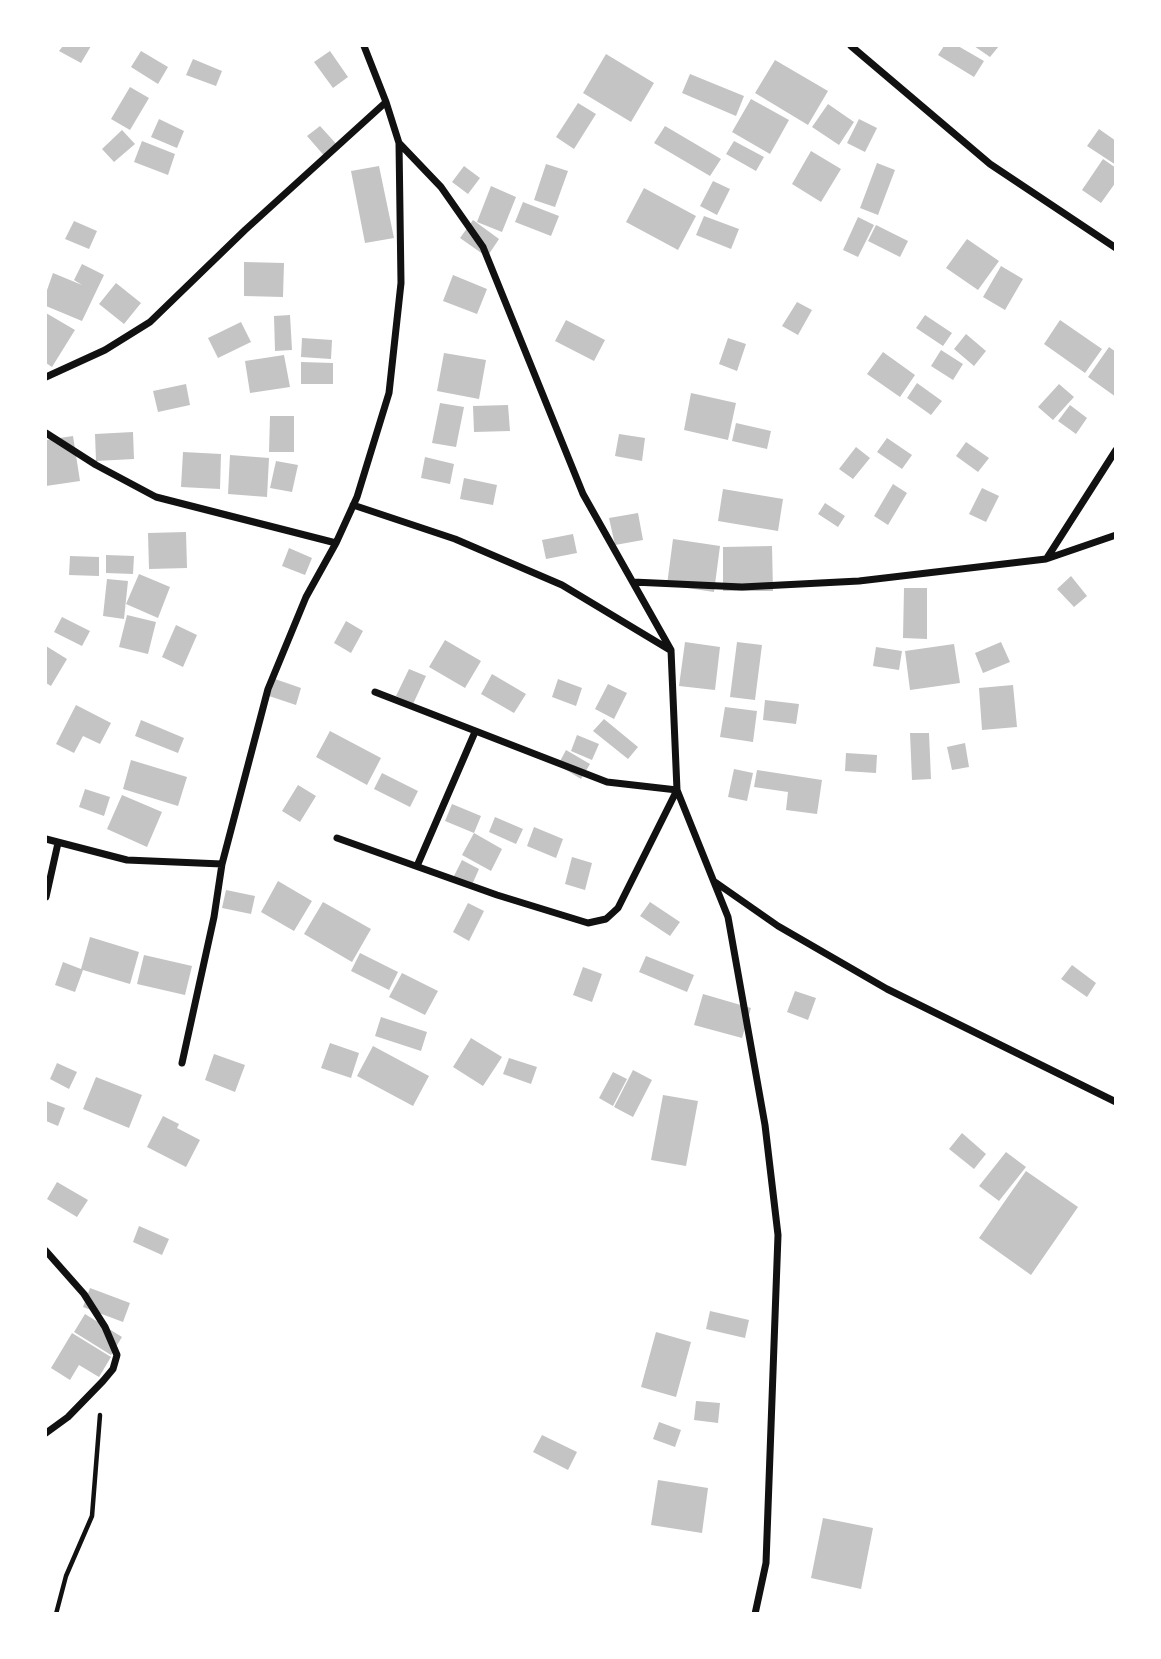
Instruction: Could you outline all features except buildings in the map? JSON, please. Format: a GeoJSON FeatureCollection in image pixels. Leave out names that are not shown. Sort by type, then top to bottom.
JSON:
{"type":"FeatureCollection","features":[{"type":"Feature","properties":{"kind":"street"},"geometry":{"type":"LineString","coordinates":[[182,1063],[210,937],[222,864],[268,689],[306,597],[336,543],[353,505],[389,393],[401,283],[399,143],[364,46]]}},
{"type":"Feature","properties":{"kind":"street"},"geometry":{"type":"LineString","coordinates":[[852,46],[990,164],[1115,248]]}},
{"type":"Feature","properties":{"kind":"street"},"geometry":{"type":"LineString","coordinates":[[46,377],[105,351],[150,322],[246,230],[386,103]]}},
{"type":"Feature","properties":{"kind":"street"},"geometry":{"type":"LineString","coordinates":[[399,143],[441,187],[483,247],[583,494],[671,650],[677,790],[729,917],[765,1125],[778,1235],[766,1563],[755,1614]]}},
{"type":"Feature","properties":{"kind":"street"},"geometry":{"type":"LineString","coordinates":[[46,433],[96,465],[156,497],[336,543]]}},
{"type":"Feature","properties":{"kind":"street"},"geometry":{"type":"LineString","coordinates":[[1046,559],[1115,450]]}},
{"type":"Feature","properties":{"kind":"street"},"geometry":{"type":"LineString","coordinates":[[353,505],[455,539],[562,585],[671,650]]}},
{"type":"Feature","properties":{"kind":"street"},"geometry":{"type":"LineString","coordinates":[[633,582],[741,587],[820,583],[1046,559],[1115,535]]}},
{"type":"Feature","properties":{"kind":"street"},"geometry":{"type":"LineString","coordinates":[[375,692],[607,782],[677,790]]}},
{"type":"Feature","properties":{"kind":"street"},"geometry":{"type":"LineString","coordinates":[[417,866],[475,732]]}},
{"type":"Feature","properties":{"kind":"street"},"geometry":{"type":"LineString","coordinates":[[337,838],[588,923],[606,919],[618,908],[677,790]]}},
{"type":"Feature","properties":{"kind":"street"},"geometry":{"type":"LineString","coordinates":[[46,839],[127,860],[222,864]]}},
{"type":"Feature","properties":{"kind":"street"},"geometry":{"type":"LineString","coordinates":[[46,897],[58,843]]}},
{"type":"Feature","properties":{"kind":"street"},"geometry":{"type":"LineString","coordinates":[[715,882],[778,926],[887,989],[1115,1102]]}},
{"type":"Feature","properties":{"kind":"street"},"geometry":{"type":"LineString","coordinates":[[46,1251],[84,1294],[105,1327],[117,1355],[113,1369],[103,1381],[68,1417],[46,1433]]}},
{"type":"Feature","properties":{"kind":"path"},"geometry":{"type":"LineString","coordinates":[[56,1614],[66,1576],[92,1516],[103,1381]]}}]}
